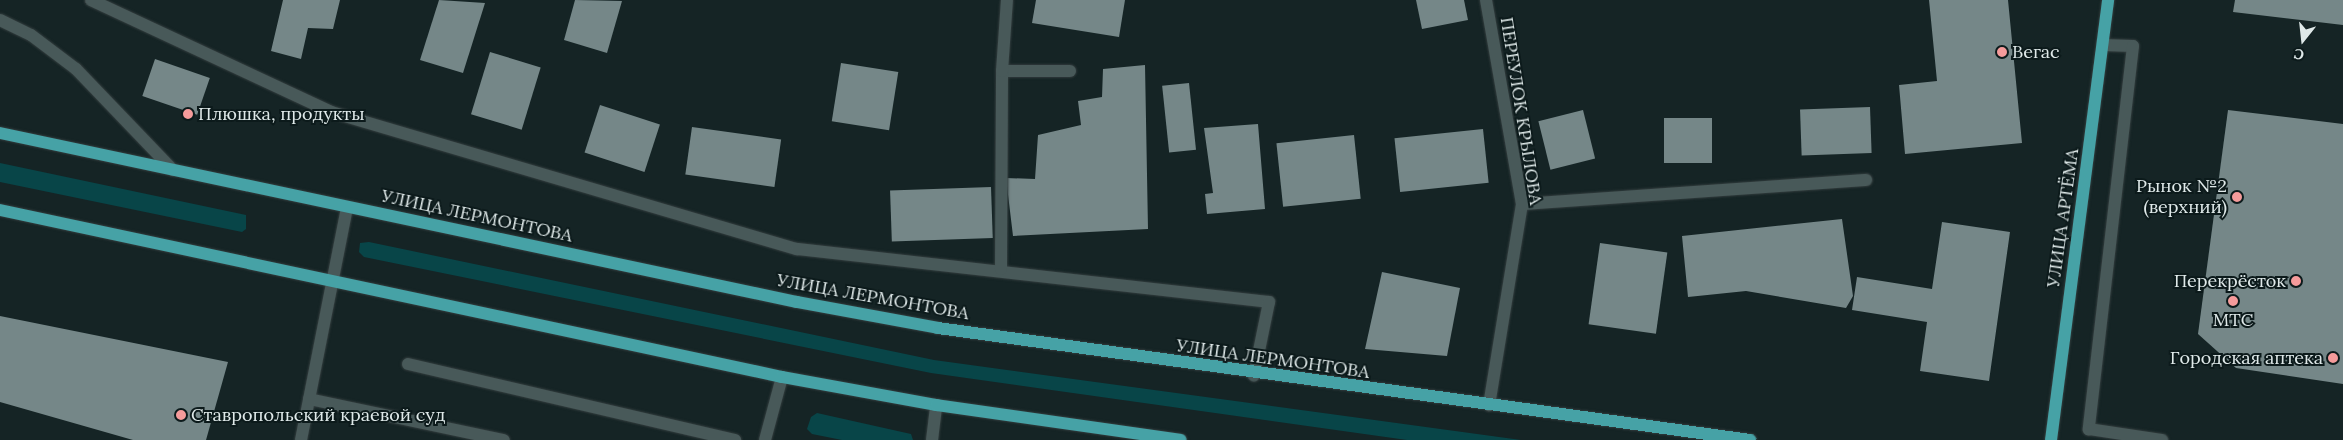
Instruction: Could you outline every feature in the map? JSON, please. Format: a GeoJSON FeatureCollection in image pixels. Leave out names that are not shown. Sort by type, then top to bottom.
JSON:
{"type":"FeatureCollection","features":[{"type":"Feature","properties":{"kind":"main road","name":"УЛИЦА АРТЁМА"},"geometry":{"type":"LineString","coordinates":[[2050,440],[2108,0]]}},
{"type":"Feature","properties":{"kind":"main road","name":"УЛИЦА ЛЕРМОНТОВА"},"geometry":{"type":"LineString","coordinates":[[0,134],[863,314],[1254,375],[1750,440]]}},
{"type":"Feature","properties":{"kind":"main road"},"geometry":{"type":"LineString","coordinates":[[0,210],[334,279],[782,377],[936,405],[1181,440]]}},
{"type":"Feature","properties":{"kind":"street"},"geometry":{"type":"LineString","coordinates":[[91,0],[340,115],[797,249],[1001,269],[1269,302],[1254,375]]}},
{"type":"Feature","properties":{"kind":"street"},"geometry":{"type":"LineString","coordinates":[[1001,269],[1002,71],[1007,0]]}},
{"type":"Feature","properties":{"kind":"street","name":"ПЕРЕУЛОК КРЫЛОВА"},"geometry":{"type":"LineString","coordinates":[[1486,0],[1522,204],[1489,405]]}},
{"type":"Feature","properties":{"kind":"street"},"geometry":{"type":"LineString","coordinates":[[0,20],[31,35],[76,69],[173,170]]}},
{"type":"Feature","properties":{"kind":"street"},"geometry":{"type":"LineString","coordinates":[[2103,45],[2133,46],[2089,429],[2162,440]]}},
{"type":"Feature","properties":{"kind":"street"},"geometry":{"type":"LineString","coordinates":[[1002,71],[1070,71]]}},
{"type":"Feature","properties":{"kind":"street"},"geometry":{"type":"LineString","coordinates":[[1522,204],[1866,180]]}},
{"type":"Feature","properties":{"kind":"street"},"geometry":{"type":"LineString","coordinates":[[301,440],[348,206]]}},
{"type":"Feature","properties":{"kind":"street"},"geometry":{"type":"LineString","coordinates":[[408,364],[735,440]]}},
{"type":"Feature","properties":{"kind":"street"},"geometry":{"type":"LineString","coordinates":[[765,440],[782,377]]}},
{"type":"Feature","properties":{"kind":"street"},"geometry":{"type":"LineString","coordinates":[[309,399],[504,440]]}},
{"type":"Feature","properties":{"kind":"street"},"geometry":{"type":"LineString","coordinates":[[932,440],[936,405]]}},
{"type":"Feature","properties":{"kind":"shaded area"},"geometry":{"type":"Polygon","coordinates":[[[0,163],[246,215],[246,229],[242,232],[0,182],[0,163]]]}},
{"type":"Feature","properties":{"kind":"shaded area"},"geometry":{"type":"Polygon","coordinates":[[[369,242],[934,360],[1521,440],[1407,440],[931,373],[364,257],[359,252],[360,243],[369,242]]]}},
{"type":"Feature","properties":{"kind":"shaded area"},"geometry":{"type":"Polygon","coordinates":[[[817,413],[911,434],[913,440],[842,440],[812,434],[807,429],[811,417],[817,413]]]}},
{"type":"Feature","properties":{"kind":"building"},"geometry":{"type":"Polygon","coordinates":[[[283,0],[340,0],[333,29],[308,28],[301,59],[271,51],[283,0]]]}},
{"type":"Feature","properties":{"kind":"building"},"geometry":{"type":"Polygon","coordinates":[[[439,0],[485,3],[463,73],[420,60],[439,0]]]}},
{"type":"Feature","properties":{"kind":"building"},"geometry":{"type":"Polygon","coordinates":[[[575,0],[622,1],[607,53],[564,40],[575,0]]]}},
{"type":"Feature","properties":{"kind":"building"},"geometry":{"type":"Polygon","coordinates":[[[1036,0],[1125,0],[1119,37],[1032,23],[1036,0]]]}},
{"type":"Feature","properties":{"kind":"building"},"geometry":{"type":"Polygon","coordinates":[[[1416,0],[1464,0],[1468,20],[1422,29],[1416,0]]]}},
{"type":"Feature","properties":{"kind":"building"},"geometry":{"type":"Polygon","coordinates":[[[1929,0],[2008,0],[2022,143],[1905,154],[1899,85],[1937,81],[1929,0]]]}},
{"type":"Feature","properties":{"kind":"building"},"geometry":{"type":"Polygon","coordinates":[[[2235,0],[2343,0],[2343,25],[2233,12],[2235,0]]]}},
{"type":"Feature","properties":{"kind":"building"},"geometry":{"type":"Polygon","coordinates":[[[490,52],[541,67],[522,130],[471,114],[490,52]]]}},
{"type":"Feature","properties":{"kind":"building"},"geometry":{"type":"Polygon","coordinates":[[[155,59],[210,78],[197,115],[142,96],[155,59]]]}},
{"type":"Feature","properties":{"kind":"building"},"geometry":{"type":"Polygon","coordinates":[[[841,63],[898,72],[889,130],[832,121],[841,63]]]}},
{"type":"Feature","properties":{"kind":"building"},"geometry":{"type":"Polygon","coordinates":[[[1145,65],[1148,229],[1013,236],[1006,178],[1035,179],[1038,135],[1081,125],[1078,101],[1102,97],[1103,69],[1145,65]]]}},
{"type":"Feature","properties":{"kind":"building"},"geometry":{"type":"Polygon","coordinates":[[[1189,83],[1196,150],[1169,152],[1162,86],[1189,83]]]}},
{"type":"Feature","properties":{"kind":"building"},"geometry":{"type":"Polygon","coordinates":[[[600,105],[660,124],[644,172],[585,153],[600,105]]]}},
{"type":"Feature","properties":{"kind":"building"},"geometry":{"type":"Polygon","coordinates":[[[1870,107],[1872,153],[1802,155],[1800,109],[1870,107]]]}},
{"type":"Feature","properties":{"kind":"building"},"geometry":{"type":"Polygon","coordinates":[[[1583,110],[1595,159],[1550,170],[1538,121],[1583,110]]]}},
{"type":"Feature","properties":{"kind":"building"},"geometry":{"type":"Polygon","coordinates":[[[2228,110],[2343,124],[2343,384],[2236,368],[2198,334],[2228,110]]]}},
{"type":"Feature","properties":{"kind":"building"},"geometry":{"type":"Polygon","coordinates":[[[1664,118],[1712,118],[1712,163],[1664,163],[1664,118]]]}},
{"type":"Feature","properties":{"kind":"building"},"geometry":{"type":"Polygon","coordinates":[[[1258,124],[1265,209],[1207,214],[1205,194],[1213,193],[1204,128],[1258,124]]]}},
{"type":"Feature","properties":{"kind":"building"},"geometry":{"type":"Polygon","coordinates":[[[692,127],[781,140],[774,187],[685,175],[692,127]]]}},
{"type":"Feature","properties":{"kind":"building"},"geometry":{"type":"Polygon","coordinates":[[[1483,129],[1489,183],[1400,192],[1394,138],[1483,129]]]}},
{"type":"Feature","properties":{"kind":"building"},"geometry":{"type":"Polygon","coordinates":[[[1354,135],[1361,199],[1283,207],[1276,143],[1354,135]]]}},
{"type":"Feature","properties":{"kind":"building"},"geometry":{"type":"Polygon","coordinates":[[[991,187],[993,238],[892,241],[890,191],[991,187]]]}},
{"type":"Feature","properties":{"kind":"building"},"geometry":{"type":"Polygon","coordinates":[[[1842,219],[1853,296],[1846,308],[1746,291],[1688,297],[1682,236],[1842,219]]]}},
{"type":"Feature","properties":{"kind":"building"},"geometry":{"type":"Polygon","coordinates":[[[1942,222],[2010,232],[1989,381],[1920,371],[1927,322],[1852,310],[1857,277],[1932,289],[1942,222]]]}},
{"type":"Feature","properties":{"kind":"building"},"geometry":{"type":"Polygon","coordinates":[[[1600,243],[1667,252],[1656,334],[1589,324],[1600,243]]]}},
{"type":"Feature","properties":{"kind":"building"},"geometry":{"type":"Polygon","coordinates":[[[1382,272],[1460,288],[1447,356],[1365,349],[1382,272]]]}},
{"type":"Feature","properties":{"kind":"building"},"geometry":{"type":"Polygon","coordinates":[[[0,316],[228,362],[206,440],[133,440],[0,402],[0,316]]]}},
{"type":"Feature","properties":{"kind":"place","name":"Вегас"},"geometry":{"type":"Point","coordinates":[2002,52]}},
{"type":"Feature","properties":{"kind":"place","name":"Плюшка, продукты"},"geometry":{"type":"Point","coordinates":[188,114]}},
{"type":"Feature","properties":{"kind":"place","name":"Рынок №2 (верхний)"},"geometry":{"type":"Point","coordinates":[2237,197]}},
{"type":"Feature","properties":{"kind":"place","name":"Перекрёсток"},"geometry":{"type":"Point","coordinates":[2296,281]}},
{"type":"Feature","properties":{"kind":"place","name":"МТС"},"geometry":{"type":"Point","coordinates":[2233,301]}},
{"type":"Feature","properties":{"kind":"place","name":"Городская аптека"},"geometry":{"type":"Point","coordinates":[2333,358]}},
{"type":"Feature","properties":{"kind":"place","name":"Ставропольский краевой суд"},"geometry":{"type":"Point","coordinates":[181,415]}}]}
